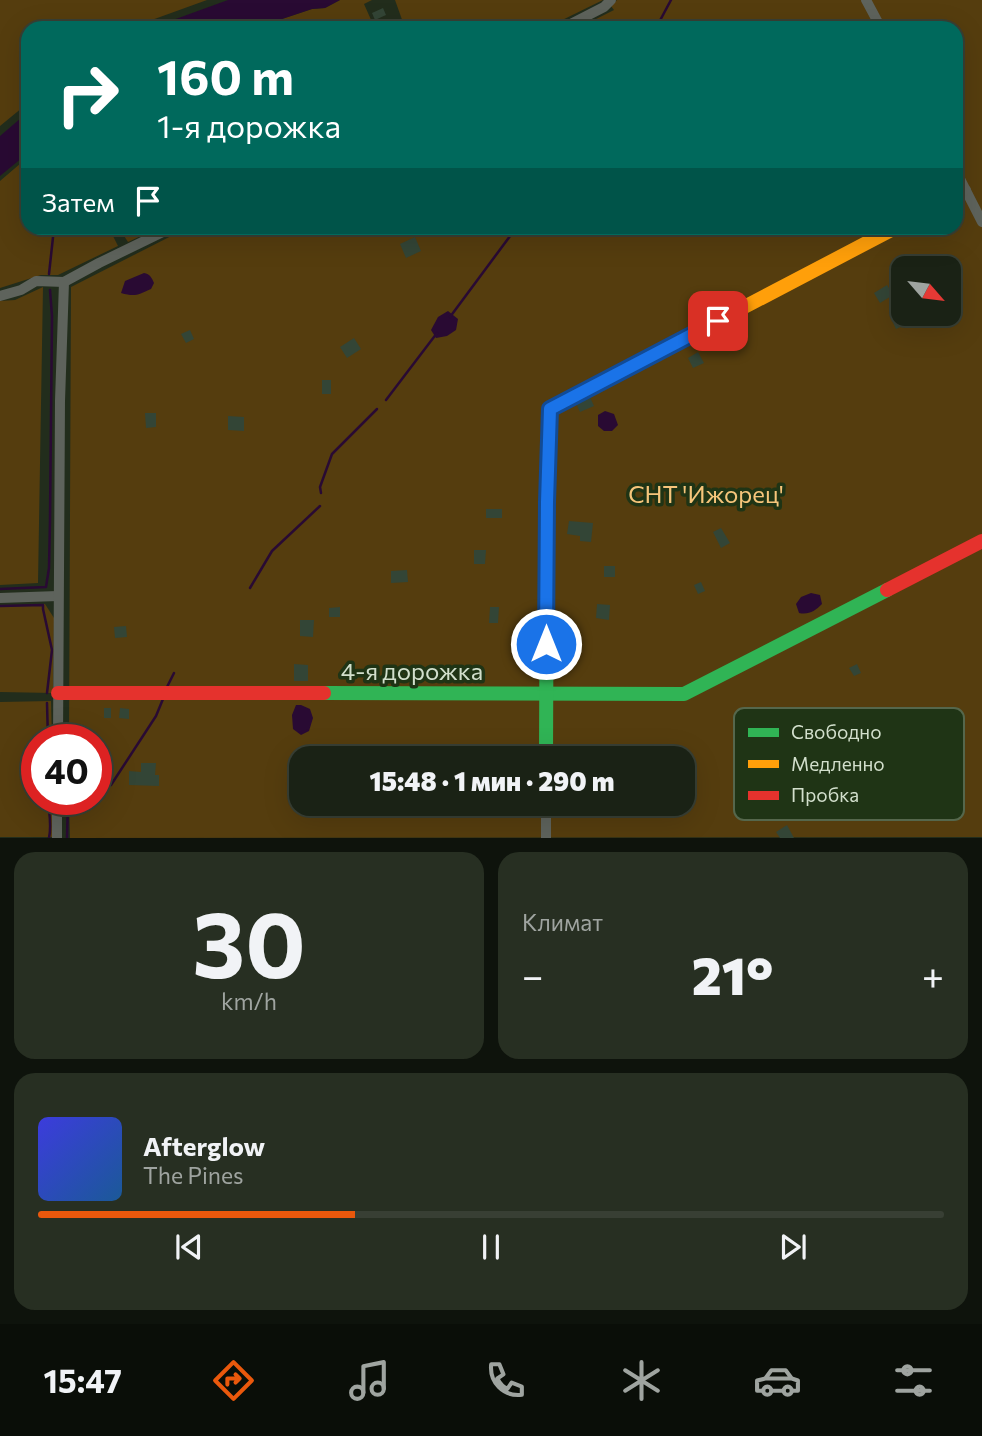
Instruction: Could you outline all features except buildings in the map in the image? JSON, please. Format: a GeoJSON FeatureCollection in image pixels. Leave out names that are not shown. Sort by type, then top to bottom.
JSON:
{"type":"FeatureCollection","features":[{"type":"Feature","properties":{"kind":"street"},"geometry":{"type":"LineString","coordinates":[[577,21],[604,7],[611,0]]}},
{"type":"Feature","properties":{"kind":"street"},"geometry":{"type":"LineString","coordinates":[[866,0],[877,21]]}},
{"type":"Feature","properties":{"kind":"street"},"geometry":{"type":"LineString","coordinates":[[963,184],[982,222]]}},
{"type":"Feature","properties":{"kind":"street"},"geometry":{"type":"LineString","coordinates":[[0,296],[21,290],[36,281],[64,282],[156,235]]}},
{"type":"Feature","properties":{"kind":"street"},"geometry":{"type":"LineString","coordinates":[[546,746],[550,409],[882,235]]}},
{"type":"Feature","properties":{"kind":"street"},"geometry":{"type":"LineString","coordinates":[[58,724],[60,401],[64,282]]}},
{"type":"Feature","properties":{"kind":"street","name":"4-я дорожка"},"geometry":{"type":"LineString","coordinates":[[58,693],[684,694],[982,541]]}},
{"type":"Feature","properties":{"kind":"street"},"geometry":{"type":"LineString","coordinates":[[0,598],[58,596]]}},
{"type":"Feature","properties":{"kind":"street"},"geometry":{"type":"LineString","coordinates":[[57,815],[57,838]]}},
{"type":"Feature","properties":{"kind":"street"},"geometry":{"type":"LineString","coordinates":[[546,816],[546,838]]}},
{"type":"Feature","properties":{"kind":"green space"},"geometry":{"type":"Polygon","coordinates":[[[0,0],[207,0],[149,21],[21,21],[21,109],[0,126],[0,0]]]}},
{"type":"Feature","properties":{"kind":"green space"},"geometry":{"type":"Polygon","coordinates":[[[340,0],[372,0],[364,4],[372,21],[276,21],[312,9],[325,8],[340,0]]]}},
{"type":"Feature","properties":{"kind":"green space"},"geometry":{"type":"Polygon","coordinates":[[[395,0],[603,0],[560,21],[402,21],[395,0]]]}},
{"type":"Feature","properties":{"kind":"green space","name":"СНТ 'Ижорец'"},"geometry":{"type":"Polygon","coordinates":[[[617,0],[982,0],[982,837],[70,838],[69,815],[112,815],[112,724],[69,724],[71,287],[173,235],[963,235],[963,21],[592,21],[614,10],[611,6],[617,0]]]}},
{"type":"Feature","properties":{"kind":"green space"},"geometry":{"type":"Polygon","coordinates":[[[21,163],[21,235],[112,235],[118,246],[58,275],[41,275],[0,288],[0,181],[21,163]]]}},
{"type":"Feature","properties":{"kind":"green space"},"geometry":{"type":"Polygon","coordinates":[[[124,235],[143,235],[128,242],[124,235]]]}},
{"type":"Feature","properties":{"kind":"green space"},"geometry":{"type":"Polygon","coordinates":[[[43,287],[38,583],[0,585],[0,301],[15,300],[43,287]]]}},
{"type":"Feature","properties":{"kind":"green space"},"geometry":{"type":"Polygon","coordinates":[[[45,604],[54,618],[53,693],[0,692],[0,606],[45,604]]]}},
{"type":"Feature","properties":{"kind":"green space"},"geometry":{"type":"Polygon","coordinates":[[[51,701],[52,724],[21,724],[21,815],[53,815],[53,837],[0,837],[0,702],[51,701]]]}},
{"type":"Feature","properties":{"kind":"shaded area"},"geometry":{"type":"Polygon","coordinates":[[[228,0],[340,0],[325,8],[312,9],[276,21],[170,21],[228,0]]]}},
{"type":"Feature","properties":{"kind":"shaded area"},"geometry":{"type":"Polygon","coordinates":[[[21,118],[21,159],[0,176],[0,136],[21,118]]]}},
{"type":"Feature","properties":{"kind":"shaded area"},"geometry":{"type":"Polygon","coordinates":[[[144,273],[149,275],[154,283],[151,289],[136,295],[121,293],[125,281],[144,273]]]}},
{"type":"Feature","properties":{"kind":"shaded area"},"geometry":{"type":"Polygon","coordinates":[[[448,311],[458,319],[456,330],[447,336],[436,338],[431,330],[438,317],[448,311]]]}},
{"type":"Feature","properties":{"kind":"shaded area"},"geometry":{"type":"Polygon","coordinates":[[[605,411],[614,414],[618,425],[612,431],[604,431],[598,426],[598,415],[605,411]]]}},
{"type":"Feature","properties":{"kind":"shaded area"},"geometry":{"type":"Polygon","coordinates":[[[811,593],[820,595],[822,604],[812,612],[799,613],[796,604],[801,597],[811,593]]]}},
{"type":"Feature","properties":{"kind":"shaded area"},"geometry":{"type":"Polygon","coordinates":[[[296,705],[310,709],[313,718],[309,731],[301,735],[293,729],[292,715],[296,705]]]}},
{"type":"Feature","properties":{"kind":"waterway"},"geometry":{"type":"LineString","coordinates":[[660,21],[671,0]]}},
{"type":"Feature","properties":{"kind":"waterway"},"geometry":{"type":"LineString","coordinates":[[49,274],[53,235]]}},
{"type":"Feature","properties":{"kind":"waterway"},"geometry":{"type":"LineString","coordinates":[[450,317],[511,235]]}},
{"type":"Feature","properties":{"kind":"waterway"},"geometry":{"type":"LineString","coordinates":[[0,589],[46,587],[50,521],[50,290]]}},
{"type":"Feature","properties":{"kind":"waterway"},"geometry":{"type":"LineString","coordinates":[[386,400],[437,333]]}},
{"type":"Feature","properties":{"kind":"waterway"},"geometry":{"type":"LineString","coordinates":[[321,493],[320,487],[332,454],[377,409]]}},
{"type":"Feature","properties":{"kind":"waterway"},"geometry":{"type":"LineString","coordinates":[[250,588],[272,551],[320,506]]}},
{"type":"Feature","properties":{"kind":"waterway"},"geometry":{"type":"LineString","coordinates":[[0,606],[43,605],[52,650],[47,693]]}},
{"type":"Feature","properties":{"kind":"waterway"},"geometry":{"type":"LineString","coordinates":[[167,687],[174,673]]}},
{"type":"Feature","properties":{"kind":"waterway"},"geometry":{"type":"LineString","coordinates":[[112,783],[156,716],[163,699]]}},
{"type":"Feature","properties":{"kind":"waterway"},"geometry":{"type":"LineString","coordinates":[[47,703],[48,724]]}},
{"type":"Feature","properties":{"kind":"waterway"},"geometry":{"type":"LineString","coordinates":[[49,815],[49,838]]}},
{"type":"Feature","properties":{"kind":"waterway"},"geometry":{"type":"LineString","coordinates":[[67,838],[68,815]]}},
{"type":"Feature","properties":{"kind":"traffic: fast"},"geometry":{"type":"LineString","coordinates":[[546,746],[550,409],[567,400]]}},
{"type":"Feature","properties":{"kind":"traffic: fast"},"geometry":{"type":"LineString","coordinates":[[324,693],[684,694],[887,590]]}},
{"type":"Feature","properties":{"kind":"traffic: slow"},"geometry":{"type":"LineString","coordinates":[[567,400],[882,235]]}},
{"type":"Feature","properties":{"kind":"traffic: jam"},"geometry":{"type":"LineString","coordinates":[[887,590],[982,541]]}},
{"type":"Feature","properties":{"kind":"traffic: jam"},"geometry":{"type":"LineString","coordinates":[[58,693],[324,693]]}},
{"type":"Feature","properties":{"kind":"route"},"geometry":{"type":"LineString","coordinates":[[546,644],[550,409],[718,321]]}}]}
